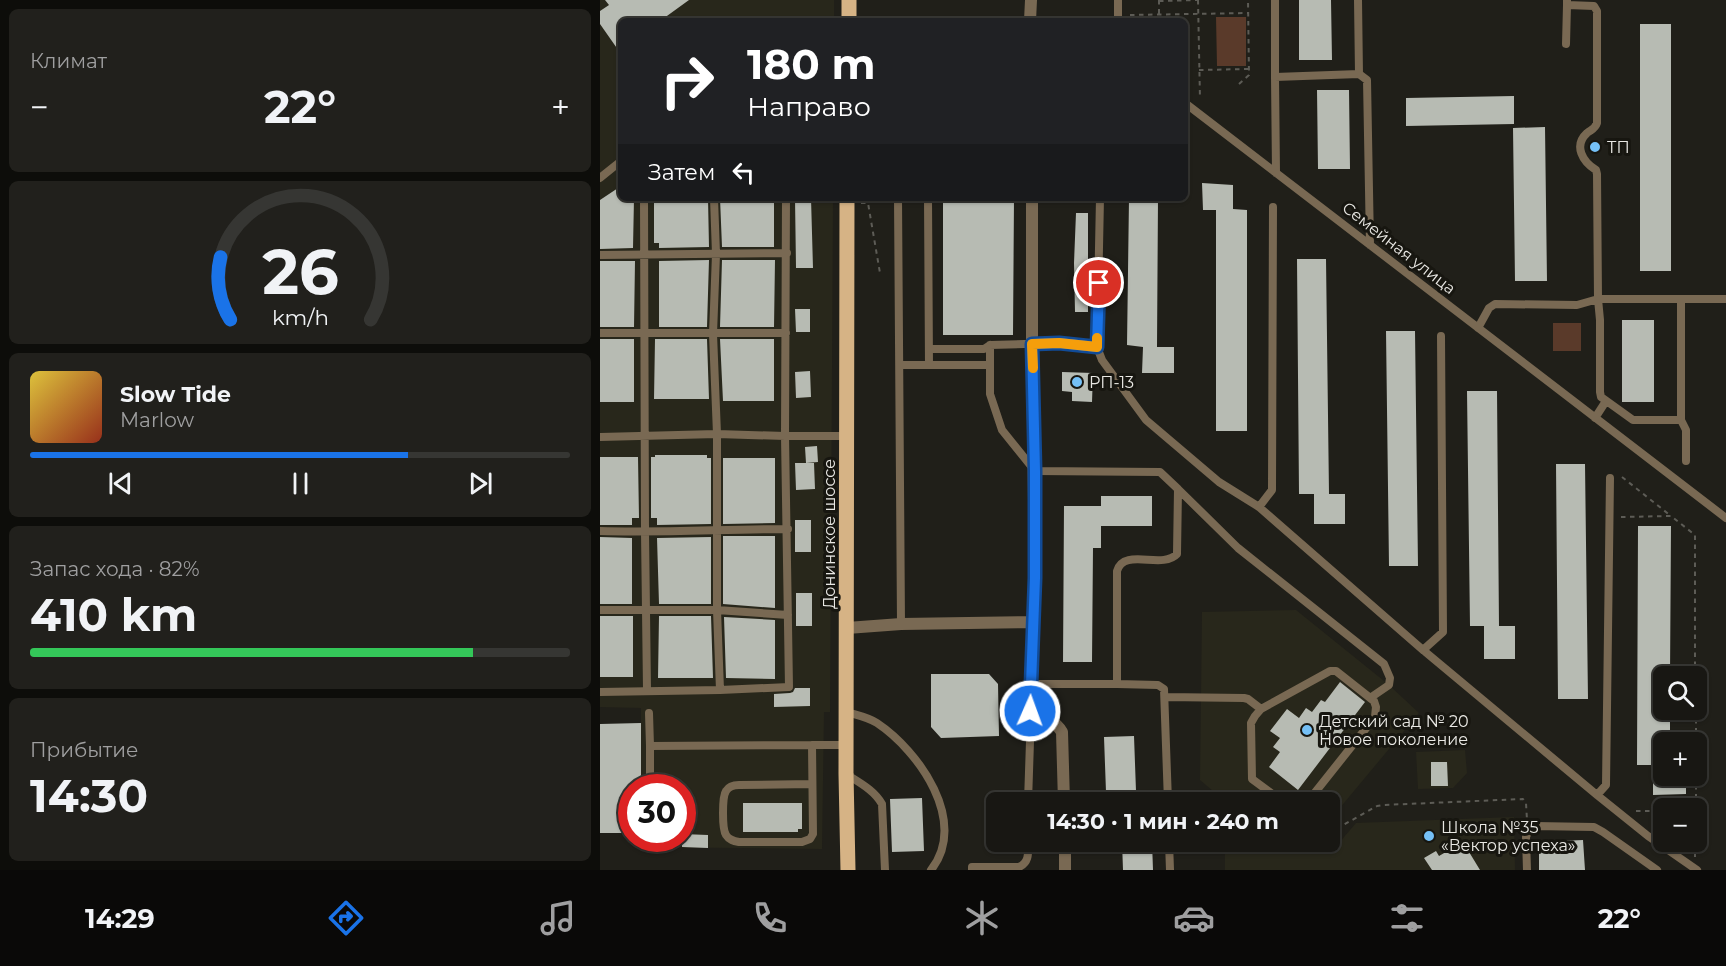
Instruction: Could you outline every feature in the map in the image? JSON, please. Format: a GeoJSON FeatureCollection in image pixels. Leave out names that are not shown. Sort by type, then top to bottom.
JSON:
{"type":"FeatureCollection","features":[{"type":"Feature","properties":{"kind":"main road"},"geometry":{"type":"LineString","coordinates":[[849,0],[849,18]]}},
{"type":"Feature","properties":{"kind":"main road","name":"Донинское шоссе"},"geometry":{"type":"LineString","coordinates":[[847,201],[846,774],[848,870]]}},
{"type":"Feature","properties":{"kind":"street"},"geometry":{"type":"LineString","coordinates":[[1030,18],[1031,0]]}},
{"type":"Feature","properties":{"kind":"street"},"geometry":{"type":"LineString","coordinates":[[1032,201],[1035,471],[1034,622],[1030,711],[1039,713],[1062,732],[1064,792]]}},
{"type":"Feature","properties":{"kind":"street"},"geometry":{"type":"LineString","coordinates":[[847,628],[901,624],[1034,622]]}},
{"type":"Feature","properties":{"kind":"street"},"geometry":{"type":"LineString","coordinates":[[1065,852],[1065,870]]}},
{"type":"Feature","properties":{"kind":"lane"},"geometry":{"type":"LineString","coordinates":[[1118,0],[1118,18]]}},
{"type":"Feature","properties":{"kind":"lane"},"geometry":{"type":"LineString","coordinates":[[1275,0],[1276,173]]}},
{"type":"Feature","properties":{"kind":"lane"},"geometry":{"type":"LineString","coordinates":[[1358,0],[1359,74]]}},
{"type":"Feature","properties":{"kind":"lane"},"geometry":{"type":"LineString","coordinates":[[1566,44],[1567,3],[1594,6],[1597,11],[1597,123],[1596,127],[1584,136],[1580,146],[1582,158],[1596,170],[1597,174],[1601,397],[1633,420],[1681,420]]}},
{"type":"Feature","properties":{"kind":"lane"},"geometry":{"type":"LineString","coordinates":[[1275,77],[1359,74],[1365,77],[1368,83],[1370,245]]}},
{"type":"Feature","properties":{"kind":"lane","name":"Семейная улица"},"geometry":{"type":"LineString","coordinates":[[1188,105],[1726,518]]}},
{"type":"Feature","properties":{"kind":"lane"},"geometry":{"type":"LineString","coordinates":[[600,178],[618,163]]}},
{"type":"Feature","properties":{"kind":"lane"},"geometry":{"type":"LineString","coordinates":[[644,201],[647,690]]}},
{"type":"Feature","properties":{"kind":"lane"},"geometry":{"type":"LineString","coordinates":[[714,201],[716,254],[713,334],[717,434],[717,610],[720,690]]}},
{"type":"Feature","properties":{"kind":"lane"},"geometry":{"type":"LineString","coordinates":[[600,692],[789,687],[785,436],[786,201]]}},
{"type":"Feature","properties":{"kind":"lane"},"geometry":{"type":"LineString","coordinates":[[898,201],[901,624]]}},
{"type":"Feature","properties":{"kind":"lane"},"geometry":{"type":"LineString","coordinates":[[928,201],[929,365]]}},
{"type":"Feature","properties":{"kind":"lane"},"geometry":{"type":"LineString","coordinates":[[1100,201],[1097,347],[1102,360],[1146,420],[1219,482],[1258,507],[1423,650],[1597,795],[1648,836],[1697,870]]}},
{"type":"Feature","properties":{"kind":"lane"},"geometry":{"type":"LineString","coordinates":[[1258,507],[1272,490],[1273,207]]}},
{"type":"Feature","properties":{"kind":"lane"},"geometry":{"type":"LineString","coordinates":[[600,255],[787,253]]}},
{"type":"Feature","properties":{"kind":"lane"},"geometry":{"type":"LineString","coordinates":[[1478,328],[1489,308],[1495,304],[1577,304],[1598,299],[1726,299]]}},
{"type":"Feature","properties":{"kind":"lane"},"geometry":{"type":"LineString","coordinates":[[1681,299],[1681,420],[1686,430],[1686,461]]}},
{"type":"Feature","properties":{"kind":"lane"},"geometry":{"type":"LineString","coordinates":[[600,333],[786,333]]}},
{"type":"Feature","properties":{"kind":"lane"},"geometry":{"type":"LineString","coordinates":[[1423,650],[1443,632],[1441,336]]}},
{"type":"Feature","properties":{"kind":"lane"},"geometry":{"type":"LineString","coordinates":[[929,349],[984,349],[990,345],[1059,343],[1097,347]]}},
{"type":"Feature","properties":{"kind":"lane"},"geometry":{"type":"LineString","coordinates":[[990,345],[990,394],[1002,430],[1035,471],[1160,472],[1238,548],[1384,664],[1390,678],[1389,685],[1370,698]]}},
{"type":"Feature","properties":{"kind":"lane"},"geometry":{"type":"LineString","coordinates":[[900,365],[990,365]]}},
{"type":"Feature","properties":{"kind":"lane"},"geometry":{"type":"LineString","coordinates":[[1595,418],[1606,401]]}},
{"type":"Feature","properties":{"kind":"lane"},"geometry":{"type":"LineString","coordinates":[[600,437],[717,434],[847,436]]}},
{"type":"Feature","properties":{"kind":"lane"},"geometry":{"type":"LineString","coordinates":[[1597,795],[1606,785],[1610,478]]}},
{"type":"Feature","properties":{"kind":"lane"},"geometry":{"type":"LineString","coordinates":[[1117,684],[1117,571],[1119,565],[1124,561],[1167,560],[1177,554],[1178,489]]}},
{"type":"Feature","properties":{"kind":"lane"},"geometry":{"type":"LineString","coordinates":[[600,531],[788,529]]}},
{"type":"Feature","properties":{"kind":"lane"},"geometry":{"type":"LineString","coordinates":[[600,610],[717,610],[788,615]]}},
{"type":"Feature","properties":{"kind":"lane"},"geometry":{"type":"LineString","coordinates":[[1270,792],[1252,779],[1251,723],[1261,709],[1330,671],[1338,672],[1374,701],[1376,707],[1373,721],[1315,792]]}},
{"type":"Feature","properties":{"kind":"lane"},"geometry":{"type":"LineString","coordinates":[[1031,684],[1158,685],[1164,689],[1168,790]]}},
{"type":"Feature","properties":{"kind":"lane"},"geometry":{"type":"LineString","coordinates":[[1165,697],[1244,698],[1261,709]]}},
{"type":"Feature","properties":{"kind":"lane"},"geometry":{"type":"LineString","coordinates":[[1028,792],[1030,711]]}},
{"type":"Feature","properties":{"kind":"lane"},"geometry":{"type":"LineString","coordinates":[[847,712],[875,722],[914,755],[926,773],[942,811],[945,830],[944,847],[931,870]]}},
{"type":"Feature","properties":{"kind":"lane"},"geometry":{"type":"LineString","coordinates":[[649,713],[650,774]]}},
{"type":"Feature","properties":{"kind":"lane"},"geometry":{"type":"LineString","coordinates":[[812,745],[813,784],[813,834],[808,840],[739,842],[730,840],[727,836],[723,827],[723,797],[730,786],[813,784]]}},
{"type":"Feature","properties":{"kind":"lane"},"geometry":{"type":"LineString","coordinates":[[650,746],[846,745]]}},
{"type":"Feature","properties":{"kind":"lane"},"geometry":{"type":"LineString","coordinates":[[846,774],[868,788],[882,804],[885,870]]}},
{"type":"Feature","properties":{"kind":"lane"},"geometry":{"type":"LineString","coordinates":[[1527,870],[1526,837],[1535,826],[1594,827],[1657,870]]}},
{"type":"Feature","properties":{"kind":"lane"},"geometry":{"type":"LineString","coordinates":[[972,870],[972,867],[1019,867],[1028,859],[1028,852]]}},
{"type":"Feature","properties":{"kind":"lane"},"geometry":{"type":"LineString","coordinates":[[1169,852],[1170,870]]}},
{"type":"Feature","properties":{"kind":"path"},"geometry":{"type":"LineString","coordinates":[[1159,15],[1159,0],[1198,0],[1200,99],[1194,110]]}},
{"type":"Feature","properties":{"kind":"path"},"geometry":{"type":"LineString","coordinates":[[1239,84],[1249,75],[1248,0]]}},
{"type":"Feature","properties":{"kind":"path"},"geometry":{"type":"LineString","coordinates":[[1118,18],[1248,13]]}},
{"type":"Feature","properties":{"kind":"path"},"geometry":{"type":"LineString","coordinates":[[1199,70],[1249,69]]}},
{"type":"Feature","properties":{"kind":"path"},"geometry":{"type":"LineString","coordinates":[[847,201],[868,202],[880,273]]}},
{"type":"Feature","properties":{"kind":"path"},"geometry":{"type":"LineString","coordinates":[[1610,478],[1616,473],[1695,534],[1695,666]]}},
{"type":"Feature","properties":{"kind":"path"},"geometry":{"type":"LineString","coordinates":[[1609,517],[1671,516]]}},
{"type":"Feature","properties":{"kind":"path"},"geometry":{"type":"LineString","coordinates":[[1168,790],[1193,792]]}},
{"type":"Feature","properties":{"kind":"path"},"geometry":{"type":"LineString","coordinates":[[1340,827],[1383,805],[1523,799],[1526,803],[1528,832]]}},
{"type":"Feature","properties":{"kind":"path"},"geometry":{"type":"LineString","coordinates":[[1635,811],[1653,811]]}},
{"type":"Feature","properties":{"kind":"shaded area"},"geometry":{"type":"Polygon","coordinates":[[[600,0],[834,0],[834,18],[618,18],[618,201],[833,201],[830,712],[824,712],[822,849],[696,848],[696,774],[641,774],[641,708],[600,707],[600,0]]]}},
{"type":"Feature","properties":{"kind":"shaded area"},"geometry":{"type":"Polygon","coordinates":[[[1216,17],[1246,17],[1246,66],[1217,66],[1216,17]]]}},
{"type":"Feature","properties":{"kind":"shaded area"},"geometry":{"type":"Polygon","coordinates":[[[1553,323],[1581,323],[1581,351],[1553,351],[1553,323]]]}},
{"type":"Feature","properties":{"kind":"shaded area"},"geometry":{"type":"Polygon","coordinates":[[[1296,610],[1389,685],[1419,713],[1340,808],[1340,792],[1214,792],[1200,780],[1202,612],[1296,610]]]}},
{"type":"Feature","properties":{"kind":"shaded area"},"geometry":{"type":"Polygon","coordinates":[[[1465,750],[1467,773],[1453,788],[1418,789],[1416,752],[1465,750]]]}},
{"type":"Feature","properties":{"kind":"shaded area","name":"Школа №35 «Вектор успеха»"},"geometry":{"type":"Polygon","coordinates":[[[1514,817],[1515,870],[1225,870],[1225,853],[1340,852],[1340,842],[1356,823],[1514,817]]]}},
{"type":"Feature","properties":{"kind":"building"},"geometry":{"type":"Polygon","coordinates":[[[605,0],[689,0],[664,18],[618,18],[618,50],[600,24],[600,11],[609,5],[605,0]]]}},
{"type":"Feature","properties":{"kind":"building"},"geometry":{"type":"Polygon","coordinates":[[[1299,0],[1331,0],[1332,60],[1299,60],[1299,0]]]}},
{"type":"Feature","properties":{"kind":"building"},"geometry":{"type":"Polygon","coordinates":[[[1640,24],[1671,24],[1671,271],[1640,271],[1640,24]]]}},
{"type":"Feature","properties":{"kind":"building"},"geometry":{"type":"Polygon","coordinates":[[[1317,90],[1349,90],[1350,169],[1318,169],[1317,90]]]}},
{"type":"Feature","properties":{"kind":"building"},"geometry":{"type":"Polygon","coordinates":[[[1514,96],[1514,124],[1406,126],[1406,98],[1514,96]]]}},
{"type":"Feature","properties":{"kind":"building"},"geometry":{"type":"Polygon","coordinates":[[[1545,127],[1547,281],[1515,281],[1513,128],[1545,127]]]}},
{"type":"Feature","properties":{"kind":"building"},"geometry":{"type":"Polygon","coordinates":[[[1202,183],[1233,185],[1233,209],[1247,210],[1247,431],[1216,431],[1216,210],[1203,210],[1202,183]]]}},
{"type":"Feature","properties":{"kind":"building"},"geometry":{"type":"Polygon","coordinates":[[[618,188],[618,201],[634,201],[633,248],[600,249],[600,200],[618,188]]]}},
{"type":"Feature","properties":{"kind":"building"},"geometry":{"type":"Polygon","coordinates":[[[654,201],[708,201],[709,247],[659,248],[659,243],[654,243],[654,201]]]}},
{"type":"Feature","properties":{"kind":"building"},"geometry":{"type":"Polygon","coordinates":[[[720,201],[774,201],[774,247],[722,247],[720,201]]]}},
{"type":"Feature","properties":{"kind":"building"},"geometry":{"type":"Polygon","coordinates":[[[795,201],[811,201],[813,268],[796,268],[795,201]]]}},
{"type":"Feature","properties":{"kind":"building"},"geometry":{"type":"Polygon","coordinates":[[[943,201],[1014,201],[1013,335],[943,335],[943,201]]]}},
{"type":"Feature","properties":{"kind":"building"},"geometry":{"type":"Polygon","coordinates":[[[1129,201],[1158,201],[1157,347],[1174,347],[1174,373],[1142,373],[1143,347],[1127,345],[1129,201]]]}},
{"type":"Feature","properties":{"kind":"building"},"geometry":{"type":"Polygon","coordinates":[[[1076,213],[1088,213],[1088,312],[1075,312],[1076,213]]]}},
{"type":"Feature","properties":{"kind":"building"},"geometry":{"type":"Polygon","coordinates":[[[1297,259],[1326,259],[1329,494],[1345,494],[1345,524],[1314,524],[1314,494],[1299,494],[1297,259]]]}},
{"type":"Feature","properties":{"kind":"building"},"geometry":{"type":"Polygon","coordinates":[[[709,260],[707,327],[659,327],[659,261],[709,260]]]}},
{"type":"Feature","properties":{"kind":"building"},"geometry":{"type":"Polygon","coordinates":[[[722,260],[775,260],[774,327],[720,327],[722,260]]]}},
{"type":"Feature","properties":{"kind":"building"},"geometry":{"type":"Polygon","coordinates":[[[600,261],[635,261],[634,327],[600,327],[600,261]]]}},
{"type":"Feature","properties":{"kind":"building"},"geometry":{"type":"Polygon","coordinates":[[[795,309],[810,309],[810,332],[796,332],[795,309]]]}},
{"type":"Feature","properties":{"kind":"building"},"geometry":{"type":"Polygon","coordinates":[[[1622,320],[1654,320],[1654,402],[1622,402],[1622,320]]]}},
{"type":"Feature","properties":{"kind":"building"},"geometry":{"type":"Polygon","coordinates":[[[1386,331],[1415,331],[1418,566],[1389,566],[1386,331]]]}},
{"type":"Feature","properties":{"kind":"building"},"geometry":{"type":"Polygon","coordinates":[[[600,339],[634,339],[634,402],[600,402],[600,339]]]}},
{"type":"Feature","properties":{"kind":"building"},"geometry":{"type":"Polygon","coordinates":[[[655,339],[707,339],[709,399],[654,399],[655,339]]]}},
{"type":"Feature","properties":{"kind":"building"},"geometry":{"type":"Polygon","coordinates":[[[720,339],[774,339],[774,401],[723,401],[720,339]]]}},
{"type":"Feature","properties":{"kind":"building"},"geometry":{"type":"Polygon","coordinates":[[[810,371],[811,397],[796,398],[795,372],[810,371]]]}},
{"type":"Feature","properties":{"kind":"building","name":"РП-13"},"geometry":{"type":"Polygon","coordinates":[[[1062,372],[1093,373],[1092,402],[1072,401],[1072,392],[1062,391],[1062,372]]]}},
{"type":"Feature","properties":{"kind":"building"},"geometry":{"type":"Polygon","coordinates":[[[1467,391],[1497,391],[1499,626],[1515,626],[1515,659],[1484,659],[1484,626],[1470,626],[1467,391]]]}},
{"type":"Feature","properties":{"kind":"building"},"geometry":{"type":"Polygon","coordinates":[[[817,446],[818,462],[806,463],[805,447],[817,446]]]}},
{"type":"Feature","properties":{"kind":"building"},"geometry":{"type":"Polygon","coordinates":[[[655,455],[707,455],[707,458],[711,458],[711,524],[657,525],[657,518],[651,518],[651,457],[655,455]]]}},
{"type":"Feature","properties":{"kind":"building"},"geometry":{"type":"Polygon","coordinates":[[[600,457],[638,457],[639,518],[632,518],[632,525],[600,525],[600,457]]]}},
{"type":"Feature","properties":{"kind":"building"},"geometry":{"type":"Polygon","coordinates":[[[723,458],[775,458],[775,523],[723,524],[723,458]]]}},
{"type":"Feature","properties":{"kind":"building"},"geometry":{"type":"Polygon","coordinates":[[[795,463],[814,463],[815,489],[796,490],[795,463]]]}},
{"type":"Feature","properties":{"kind":"building"},"geometry":{"type":"Polygon","coordinates":[[[1556,464],[1585,464],[1588,699],[1558,699],[1556,464]]]}},
{"type":"Feature","properties":{"kind":"building"},"geometry":{"type":"Polygon","coordinates":[[[1101,496],[1152,496],[1152,526],[1101,526],[1101,548],[1093,548],[1092,662],[1063,662],[1064,506],[1101,506],[1101,496]]]}},
{"type":"Feature","properties":{"kind":"building"},"geometry":{"type":"Polygon","coordinates":[[[795,520],[811,520],[811,552],[795,552],[795,520]]]}},
{"type":"Feature","properties":{"kind":"building"},"geometry":{"type":"Polygon","coordinates":[[[1638,526],[1671,526],[1670,666],[1653,666],[1653,720],[1670,720],[1670,732],[1653,732],[1653,765],[1637,765],[1638,526]]]}},
{"type":"Feature","properties":{"kind":"building"},"geometry":{"type":"Polygon","coordinates":[[[723,536],[775,536],[775,608],[723,604],[723,536]]]}},
{"type":"Feature","properties":{"kind":"building"},"geometry":{"type":"Polygon","coordinates":[[[600,537],[632,538],[632,604],[600,604],[600,537]]]}},
{"type":"Feature","properties":{"kind":"building"},"geometry":{"type":"Polygon","coordinates":[[[711,537],[711,604],[659,604],[657,538],[711,537]]]}},
{"type":"Feature","properties":{"kind":"building"},"geometry":{"type":"Polygon","coordinates":[[[796,593],[812,593],[812,626],[796,626],[796,593]]]}},
{"type":"Feature","properties":{"kind":"building"},"geometry":{"type":"Polygon","coordinates":[[[600,616],[633,616],[633,677],[600,677],[600,616]]]}},
{"type":"Feature","properties":{"kind":"building"},"geometry":{"type":"Polygon","coordinates":[[[659,616],[711,616],[713,678],[658,678],[659,616]]]}},
{"type":"Feature","properties":{"kind":"building"},"geometry":{"type":"Polygon","coordinates":[[[724,617],[775,620],[775,679],[726,678],[724,617]]]}},
{"type":"Feature","properties":{"kind":"building"},"geometry":{"type":"Polygon","coordinates":[[[931,674],[989,674],[998,684],[999,736],[941,738],[931,727],[931,674]]]}},
{"type":"Feature","properties":{"kind":"building"},"geometry":{"type":"Polygon","coordinates":[[[1340,682],[1365,702],[1298,790],[1269,767],[1280,752],[1273,747],[1280,738],[1270,731],[1287,709],[1299,718],[1306,708],[1312,712],[1321,700],[1325,702],[1340,682]]]}},
{"type":"Feature","properties":{"kind":"building"},"geometry":{"type":"Polygon","coordinates":[[[795,688],[810,688],[810,706],[774,707],[774,694],[790,693],[795,688]]]}},
{"type":"Feature","properties":{"kind":"building"},"geometry":{"type":"Polygon","coordinates":[[[641,723],[641,774],[618,774],[618,833],[600,833],[600,724],[641,723]]]}},
{"type":"Feature","properties":{"kind":"building"},"geometry":{"type":"Polygon","coordinates":[[[1134,736],[1136,791],[1151,790],[1151,792],[1106,792],[1104,737],[1134,736]]]}},
{"type":"Feature","properties":{"kind":"building"},"geometry":{"type":"Polygon","coordinates":[[[1431,762],[1447,762],[1448,786],[1431,786],[1431,762]]]}},
{"type":"Feature","properties":{"kind":"building"},"geometry":{"type":"Polygon","coordinates":[[[1653,786],[1686,786],[1686,794],[1653,795],[1653,786]]]}},
{"type":"Feature","properties":{"kind":"building"},"geometry":{"type":"Polygon","coordinates":[[[922,798],[924,851],[892,852],[890,799],[922,798]]]}},
{"type":"Feature","properties":{"kind":"building"},"geometry":{"type":"Polygon","coordinates":[[[743,803],[802,803],[802,829],[798,829],[798,832],[743,832],[743,803]]]}},
{"type":"Feature","properties":{"kind":"building"},"geometry":{"type":"Polygon","coordinates":[[[696,835],[708,835],[708,848],[696,848],[696,835]]]}},
{"type":"Feature","properties":{"kind":"building"},"geometry":{"type":"Polygon","coordinates":[[[1583,840],[1585,870],[1539,870],[1539,842],[1583,840]]]}},
{"type":"Feature","properties":{"kind":"building"},"geometry":{"type":"Polygon","coordinates":[[[1463,842],[1480,870],[1432,870],[1424,858],[1436,851],[1439,856],[1463,842]]]}},
{"type":"Feature","properties":{"kind":"building"},"geometry":{"type":"Polygon","coordinates":[[[1122,852],[1152,852],[1153,870],[1123,870],[1122,852]]]}},
{"type":"Feature","properties":{"kind":"slow traffic"},"geometry":{"type":"LineString","coordinates":[[1033,368],[1032,344],[1059,343],[1097,347],[1097,338]]}},
{"type":"Feature","properties":{"kind":"place","name":"ТП"},"geometry":{"type":"Point","coordinates":[1595,147]}},
{"type":"Feature","properties":{"kind":"place","name":"РП-13"},"geometry":{"type":"Point","coordinates":[1077,382]}},
{"type":"Feature","properties":{"kind":"place","name":"Детский сад № 20 Новое поколение"},"geometry":{"type":"Point","coordinates":[1307,730]}},
{"type":"Feature","properties":{"kind":"place","name":"Школа №35 «Вектор успеха»"},"geometry":{"type":"Point","coordinates":[1429,836]}},
{"type":"Feature","properties":{"kind":"route"},"geometry":{"type":"LineString","coordinates":[[1030,711],[1035,578],[1032,344],[1059,343],[1097,347],[1099,283]]}}]}
